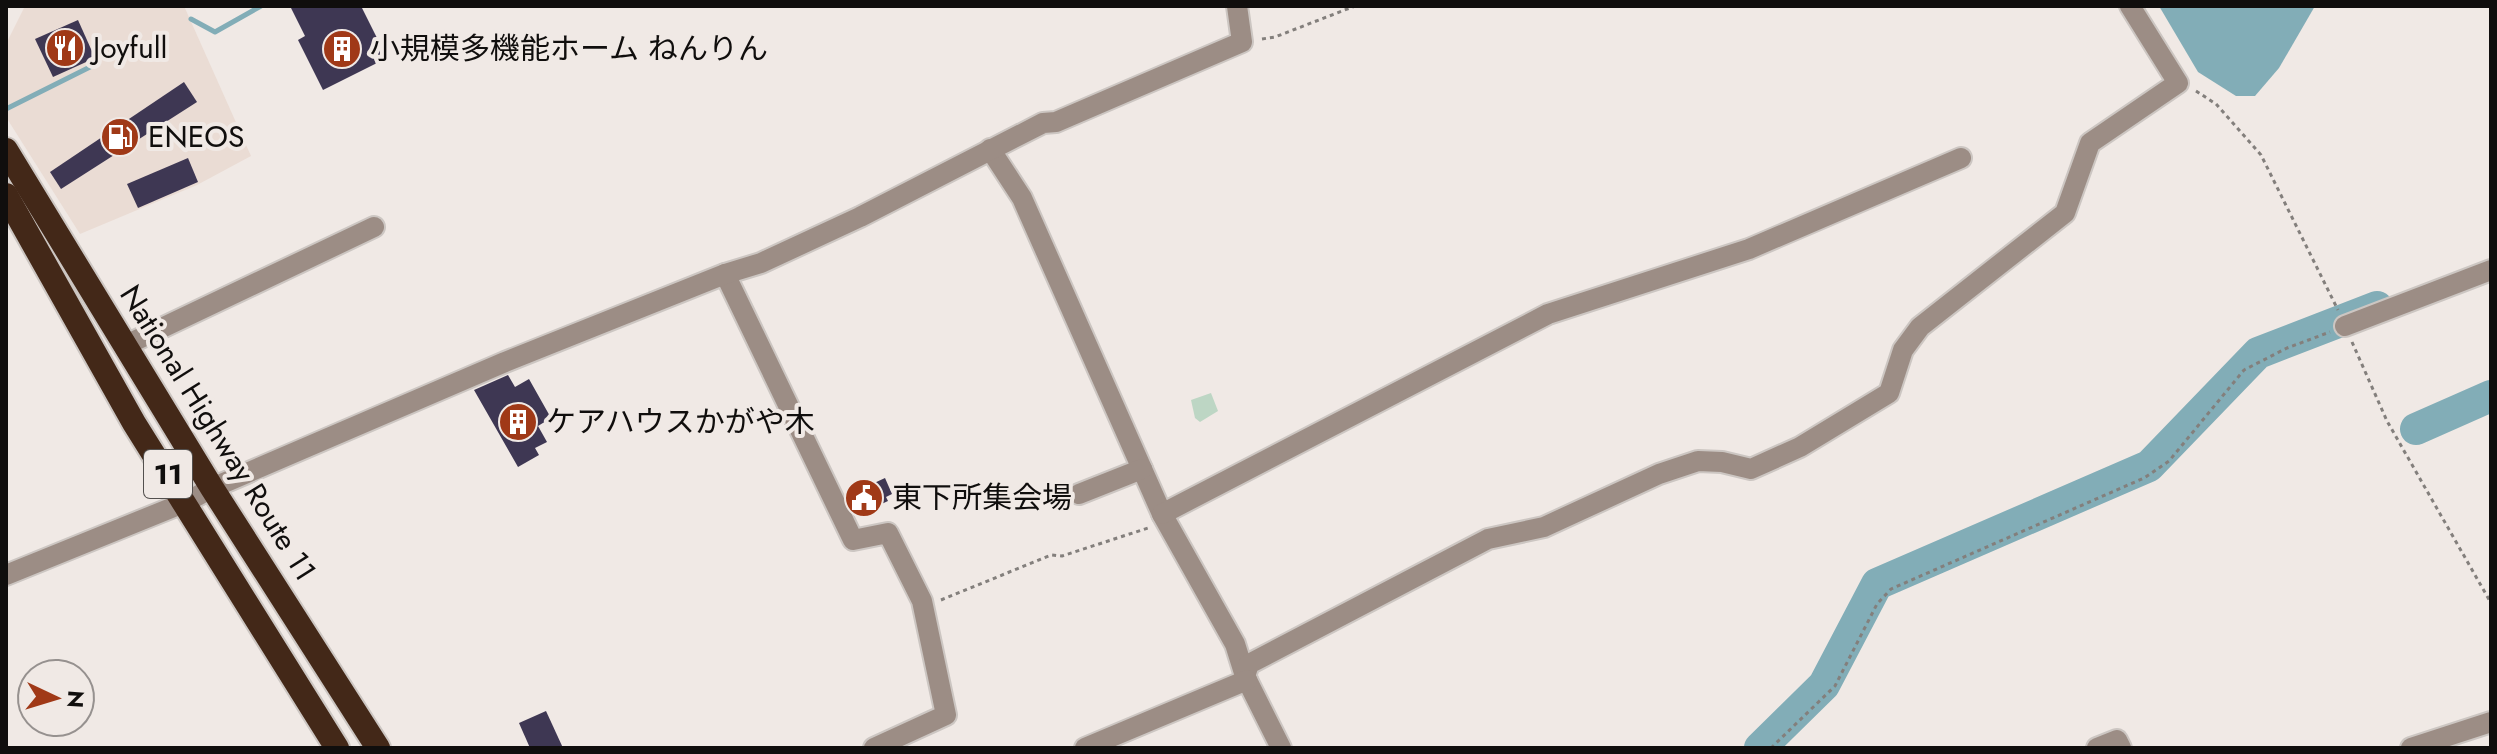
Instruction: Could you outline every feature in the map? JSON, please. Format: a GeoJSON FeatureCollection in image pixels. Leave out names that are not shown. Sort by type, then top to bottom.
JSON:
{"type":"FeatureCollection","features":[{"type":"Feature","properties":{"kind":"highway","name":"National Highway Route 11"},"geometry":{"type":"LineString","coordinates":[[6,150],[212,488],[378,748]]}},
{"type":"Feature","properties":{"kind":"highway","name":"National Highway Route 11"},"geometry":{"type":"LineString","coordinates":[[6,195],[134,423],[337,748]]}},
{"type":"Feature","properties":{"kind":"street"},"geometry":{"type":"LineString","coordinates":[[6,575],[186,502],[505,362],[725,274],[776,257],[1043,123],[1056,122],[1242,42],[1237,6]]}},
{"type":"Feature","properties":{"kind":"street"},"geometry":{"type":"LineString","coordinates":[[1085,748],[1244,680],[1249,664],[1488,539],[1544,527],[1659,474],[1698,461],[1722,462],[1751,469],[1800,447],[1889,393],[1903,350],[1920,327],[2065,213],[2090,143],[2178,83],[2130,6]]}},
{"type":"Feature","properties":{"kind":"street"},"geometry":{"type":"LineString","coordinates":[[990,149],[1022,198],[1164,518],[1235,644],[1244,680],[1281,748]]}},
{"type":"Feature","properties":{"kind":"street"},"geometry":{"type":"LineString","coordinates":[[1164,518],[1548,314],[1749,249],[1961,158]]}},
{"type":"Feature","properties":{"kind":"street"},"geometry":{"type":"LineString","coordinates":[[126,345],[374,227]]}},
{"type":"Feature","properties":{"kind":"street"},"geometry":{"type":"LineString","coordinates":[[2342,320],[2491,270]]}},
{"type":"Feature","properties":{"kind":"street"},"geometry":{"type":"LineString","coordinates":[[725,274],[853,540],[888,533],[923,608],[946,715],[874,748]]}},
{"type":"Feature","properties":{"kind":"street"},"geometry":{"type":"LineString","coordinates":[[1079,494],[1142,469]]}},
{"type":"Feature","properties":{"kind":"street"},"geometry":{"type":"LineString","coordinates":[[2411,748],[2491,722]]}},
{"type":"Feature","properties":{"kind":"street"},"geometry":{"type":"LineString","coordinates":[[2097,748],[2117,740],[2121,748]]}},
{"type":"Feature","properties":{"kind":"path"},"geometry":{"type":"LineString","coordinates":[[1242,42],[1275,37],[1355,6]]}},
{"type":"Feature","properties":{"kind":"path"},"geometry":{"type":"LineString","coordinates":[[2178,83],[2216,104],[2261,155],[2342,320],[2387,421],[2491,603]]}},
{"type":"Feature","properties":{"kind":"path"},"geometry":{"type":"LineString","coordinates":[[1771,748],[1835,686],[1877,604],[1891,589],[2144,478],[2169,461],[2244,370],[2342,320]]}},
{"type":"Feature","properties":{"kind":"path"},"geometry":{"type":"LineString","coordinates":[[923,608],[1051,555],[1062,556],[1164,518]]}},
{"type":"Feature","properties":{"kind":"shaded area"},"geometry":{"type":"Polygon","coordinates":[[[25,6],[184,6],[251,156],[197,185],[80,234],[6,117],[6,44],[25,6]]]}},
{"type":"Feature","properties":{"kind":"green space"},"geometry":{"type":"Polygon","coordinates":[[[1211,393],[1218,411],[1200,422],[1195,418],[1191,400],[1211,393]]]}},
{"type":"Feature","properties":{"kind":"water"},"geometry":{"type":"Polygon","coordinates":[[[2159,6],[2315,6],[2279,68],[2255,96],[2236,96],[2198,72],[2159,6]]]}},
{"type":"Feature","properties":{"kind":"building","name":"小規模多機能ホーム ねんりん"},"geometry":{"type":"Polygon","coordinates":[[[290,6],[361,6],[387,58],[323,90],[298,40],[305,36],[290,6]]]}},
{"type":"Feature","properties":{"kind":"building","name":"Joyfull"},"geometry":{"type":"Polygon","coordinates":[[[78,20],[95,58],[53,77],[35,39],[78,20]]]}},
{"type":"Feature","properties":{"kind":"building"},"geometry":{"type":"Polygon","coordinates":[[[184,82],[197,102],[61,189],[50,172],[184,82]]]}},
{"type":"Feature","properties":{"kind":"building"},"geometry":{"type":"Polygon","coordinates":[[[188,158],[198,182],[138,208],[127,184],[188,158]]]}},
{"type":"Feature","properties":{"kind":"building","name":"ケアハウスかがや木"},"geometry":{"type":"Polygon","coordinates":[[[508,375],[515,387],[529,379],[551,418],[538,426],[547,442],[535,448],[539,455],[518,467],[474,390],[508,375]]]}},
{"type":"Feature","properties":{"kind":"building","name":"東下所集会場"},"geometry":{"type":"Polygon","coordinates":[[[885,478],[892,494],[886,497],[888,501],[856,516],[846,496],[885,478]]]}},
{"type":"Feature","properties":{"kind":"building"},"geometry":{"type":"Polygon","coordinates":[[[546,711],[563,748],[530,748],[519,723],[546,711]]]}},
{"type":"Feature","properties":{"kind":"waterway"},"geometry":{"type":"LineString","coordinates":[[191,19],[215,32],[261,6]]}},
{"type":"Feature","properties":{"kind":"waterway"},"geometry":{"type":"LineString","coordinates":[[6,109],[98,63]]}},
{"type":"Feature","properties":{"kind":"waterway"},"geometry":{"type":"LineString","coordinates":[[1760,748],[1824,685],[1877,584],[2149,466],[2258,353],[2377,307]]}},
{"type":"Feature","properties":{"kind":"waterway"},"geometry":{"type":"LineString","coordinates":[[2416,429],[2491,396]]}},
{"type":"Feature","properties":{"kind":"place","name":"Joyfull"},"geometry":{"type":"Point","coordinates":[65,48]}},
{"type":"Feature","properties":{"kind":"place","name":"小規模多機能ホーム ねんりん"},"geometry":{"type":"Point","coordinates":[342,49]}},
{"type":"Feature","properties":{"kind":"place","name":"ENEOS"},"geometry":{"type":"Point","coordinates":[120,137]}},
{"type":"Feature","properties":{"kind":"place","name":"ケアハウスかがや木"},"geometry":{"type":"Point","coordinates":[518,422]}},
{"type":"Feature","properties":{"kind":"place","name":"東下所集会場"},"geometry":{"type":"Point","coordinates":[864,498]}}]}
